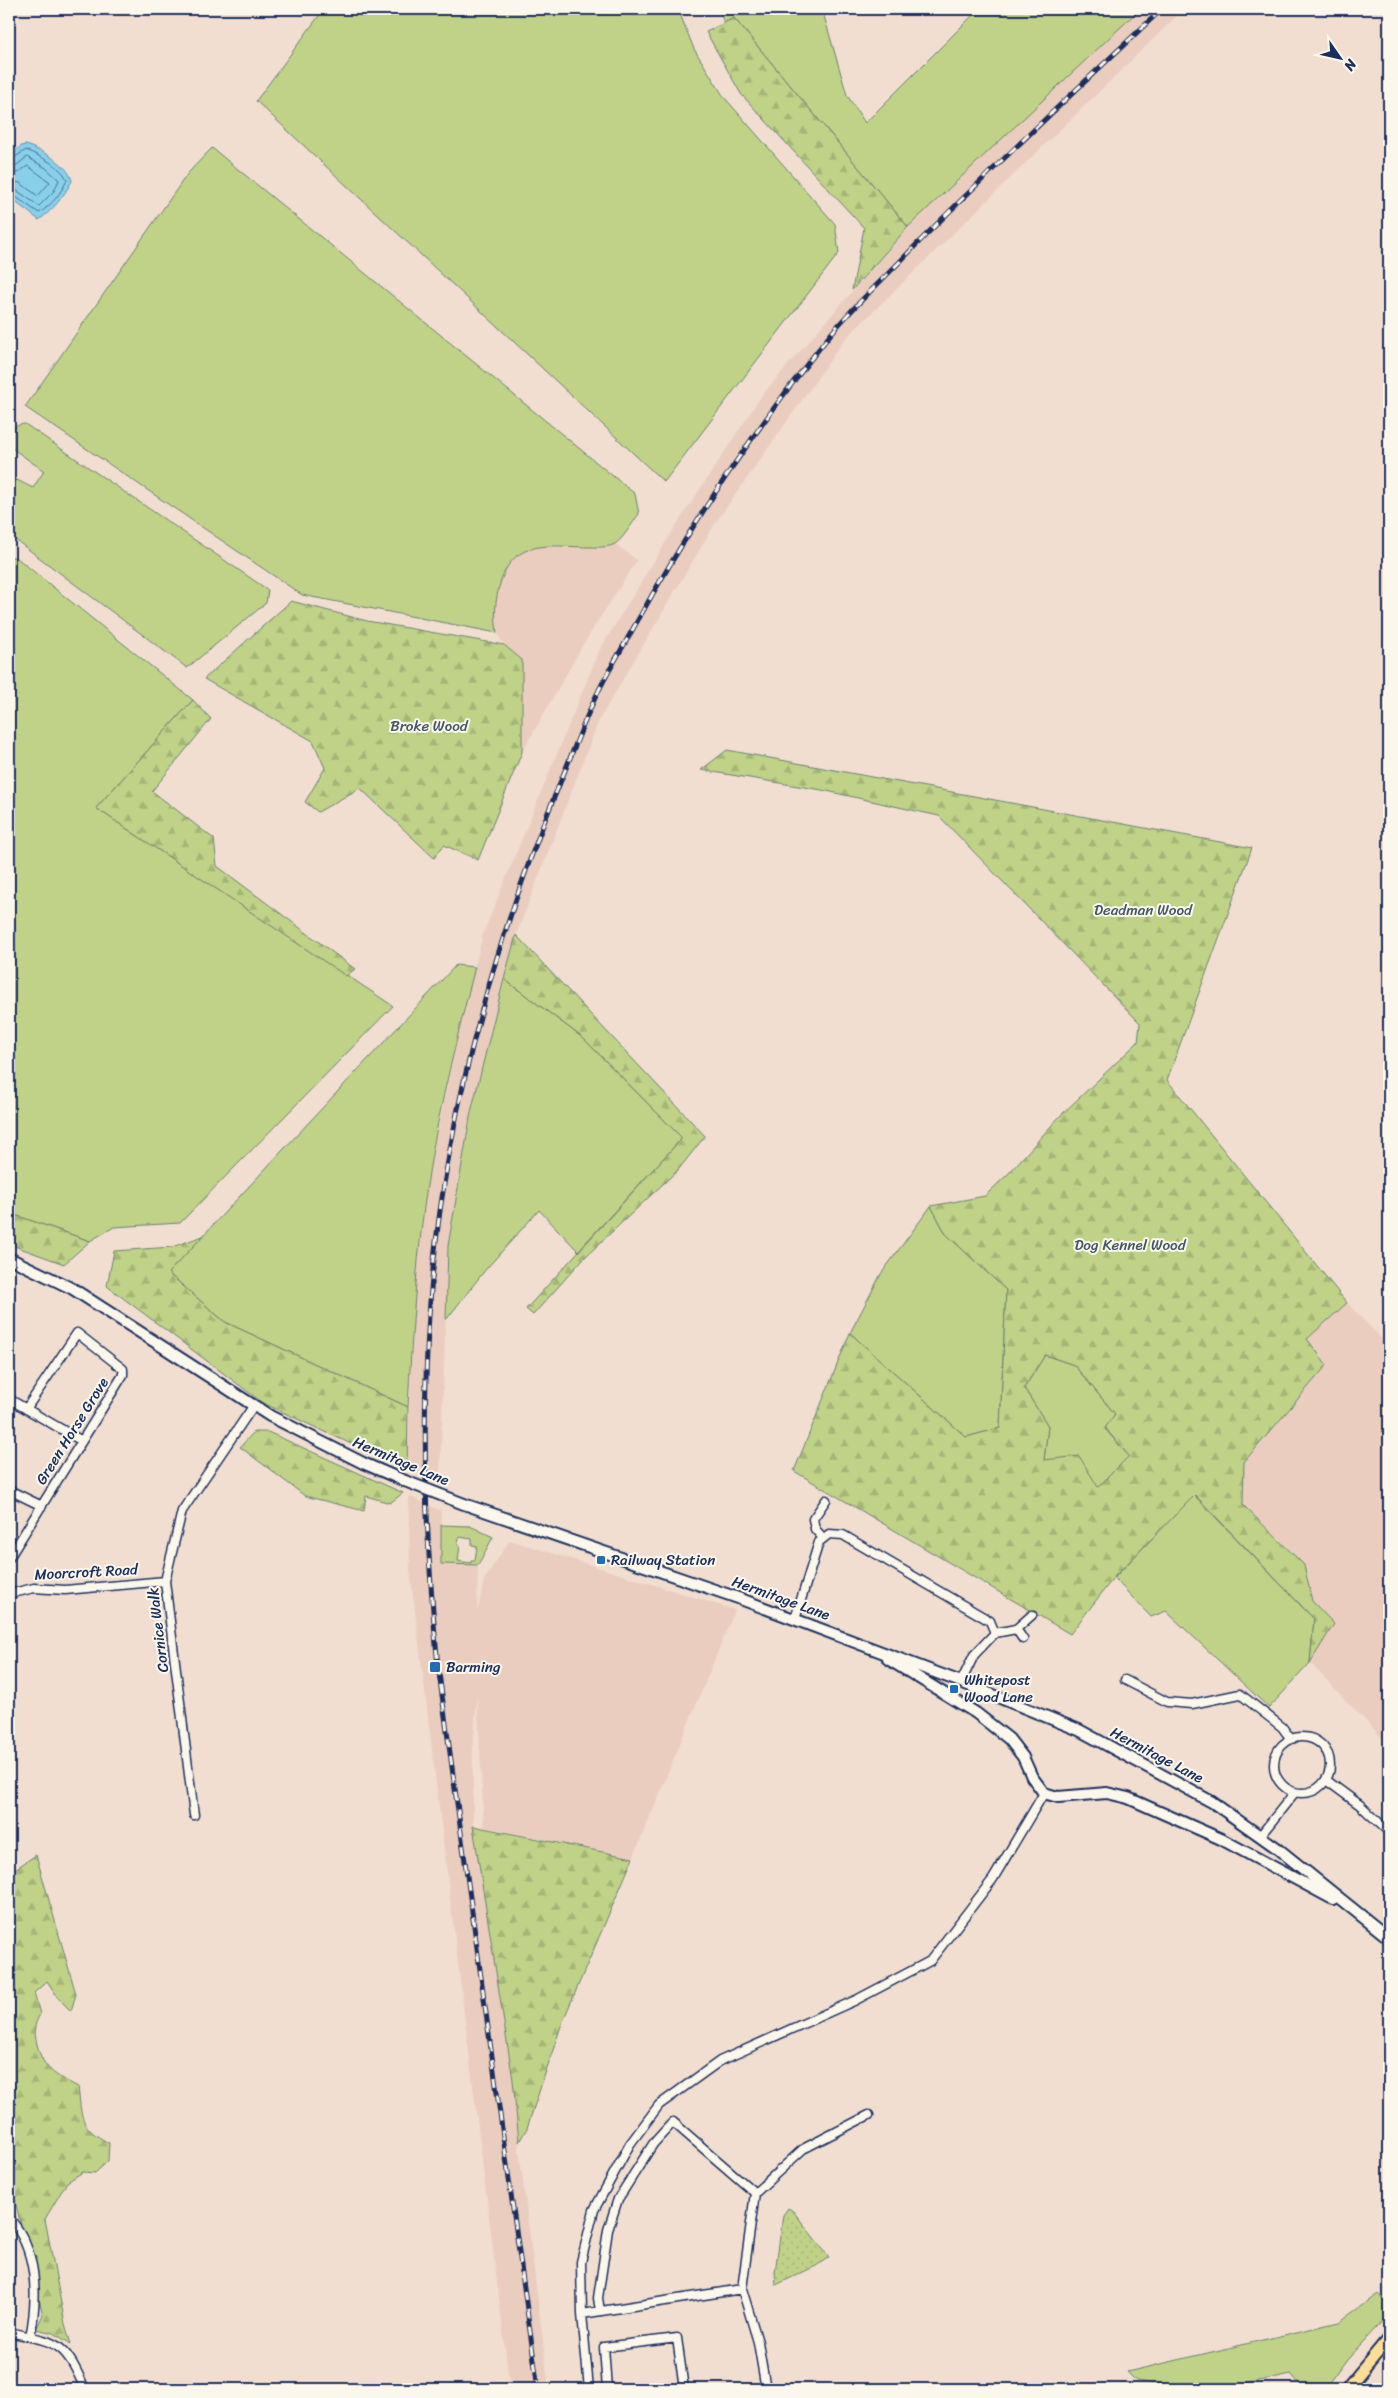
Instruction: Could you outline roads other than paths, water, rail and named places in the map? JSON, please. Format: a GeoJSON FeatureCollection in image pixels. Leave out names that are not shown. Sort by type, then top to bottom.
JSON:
{"type":"FeatureCollection","features":[{"type":"Feature","properties":{"kind":"main road","name":"Hermitage Lane"},"geometry":{"type":"LineString","coordinates":[[9,1258],[73,1289],[254,1405],[363,1463],[464,1504],[795,1619],[961,1682],[1078,1730],[1212,1802],[1260,1836],[1389,1938]]}},
{"type":"Feature","properties":{"kind":"main road"},"geometry":{"type":"LineString","coordinates":[[868,1647],[976,1713],[1010,1739],[1023,1757],[1032,1778],[1044,1793],[1058,1797],[1107,1793],[1128,1798],[1221,1839],[1354,1910]]}},
{"type":"Feature","properties":{"kind":"main road"},"geometry":{"type":"LineString","coordinates":[[1347,2389],[1388,2339]]}},
{"type":"Feature","properties":{"kind":"street","name":"Green Horse Grove"},"geometry":{"type":"LineString","coordinates":[[9,1558],[123,1375],[123,1369],[76,1333],[26,1409]]}},
{"type":"Feature","properties":{"kind":"street"},"geometry":{"type":"LineString","coordinates":[[9,1399],[82,1442]]}},
{"type":"Feature","properties":{"kind":"street","name":"Cornice Walk"},"geometry":{"type":"LineString","coordinates":[[194,1815],[165,1581],[182,1512],[254,1405]]}},
{"type":"Feature","properties":{"kind":"street"},"geometry":{"type":"LineString","coordinates":[[9,1490],[42,1506]]}},
{"type":"Feature","properties":{"kind":"street"},"geometry":{"type":"LineString","coordinates":[[823,1538],[815,1529],[813,1519],[826,1500]]}},
{"type":"Feature","properties":{"kind":"street"},"geometry":{"type":"LineString","coordinates":[[795,1619],[819,1542],[834,1533],[844,1535],[988,1618],[995,1633]]}},
{"type":"Feature","properties":{"kind":"street","name":"Moorcroft Road"},"geometry":{"type":"LineString","coordinates":[[9,1594],[34,1588],[65,1590],[165,1581]]}},
{"type":"Feature","properties":{"kind":"street"},"geometry":{"type":"LineString","coordinates":[[961,1682],[974,1655],[995,1633],[1016,1629],[1032,1615]]}},
{"type":"Feature","properties":{"kind":"street"},"geometry":{"type":"LineString","coordinates":[[1016,1629],[1023,1639]]}},
{"type":"Feature","properties":{"kind":"street"},"geometry":{"type":"LineString","coordinates":[[1124,1680],[1167,1702],[1192,1704],[1240,1694],[1282,1727],[1290,1739]]}},
{"type":"Feature","properties":{"kind":"street"},"geometry":{"type":"LineString","coordinates":[[1308,1737],[1324,1746],[1330,1762],[1326,1780],[1313,1791],[1295,1792],[1281,1783],[1274,1767],[1278,1750],[1290,1739],[1308,1737]]}},
{"type":"Feature","properties":{"kind":"street"},"geometry":{"type":"LineString","coordinates":[[1326,1780],[1360,1805],[1389,1832]]}},
{"type":"Feature","properties":{"kind":"street"},"geometry":{"type":"LineString","coordinates":[[1260,1836],[1295,1792]]}},
{"type":"Feature","properties":{"kind":"street"},"geometry":{"type":"LineString","coordinates":[[588,2389],[582,2314],[581,2262],[594,2210],[630,2144],[659,2105],[720,2062],[856,2000],[930,1961],[993,1879],[1044,1793]]}},
{"type":"Feature","properties":{"kind":"street"},"geometry":{"type":"LineString","coordinates":[[766,2389],[758,2342],[742,2290],[755,2193],[803,2149],[869,2115]]}},
{"type":"Feature","properties":{"kind":"street"},"geometry":{"type":"LineString","coordinates":[[600,2311],[598,2298],[608,2230],[618,2199],[653,2144],[673,2122],[755,2193]]}},
{"type":"Feature","properties":{"kind":"street"},"geometry":{"type":"LineString","coordinates":[[9,2218],[17,2226],[32,2266],[35,2309],[30,2337]]}},
{"type":"Feature","properties":{"kind":"street"},"geometry":{"type":"LineString","coordinates":[[582,2314],[742,2290]]}},
{"type":"Feature","properties":{"kind":"street"},"geometry":{"type":"LineString","coordinates":[[9,2332],[46,2340],[65,2350],[73,2361],[85,2389]]}},
{"type":"Feature","properties":{"kind":"street"},"geometry":{"type":"LineString","coordinates":[[608,2389],[604,2347],[678,2338],[684,2389]]}},
{"type":"Feature","properties":{"kind":"water"},"geometry":{"type":"Polygon","coordinates":[[[26,145],[54,158],[70,175],[72,181],[58,202],[39,220],[9,197],[9,157],[21,146],[26,145]]]}},
{"type":"Feature","properties":{"kind":"railway"},"geometry":{"type":"LineString","coordinates":[[538,2389],[438,1666],[430,1578],[425,1447],[429,1315],[445,1176],[474,1038],[514,904],[538,838],[593,703],[678,551],[750,441],[830,335],[850,312],[1037,126],[1162,9]]}},
{"type":"Feature","properties":{"kind":"place","name":"Railway Station"},"geometry":{"type":"Point","coordinates":[601,1560]}},
{"type":"Feature","properties":{"kind":"place","name":"Barming"},"geometry":{"type":"Point","coordinates":[435,1667]}},
{"type":"Feature","properties":{"kind":"place","name":"Whitepost Wood Lane"},"geometry":{"type":"Point","coordinates":[954,1689]}},
{"type":"Feature","properties":{"kind":"park label","name":"Broke Wood"},"geometry":{"type":"Point","coordinates":[429,726]}},
{"type":"Feature","properties":{"kind":"park label","name":"Deadman Wood"},"geometry":{"type":"Point","coordinates":[1143,910]}},
{"type":"Feature","properties":{"kind":"park label","name":"Dog Kennel Wood"},"geometry":{"type":"Point","coordinates":[1130,1245]}}]}
